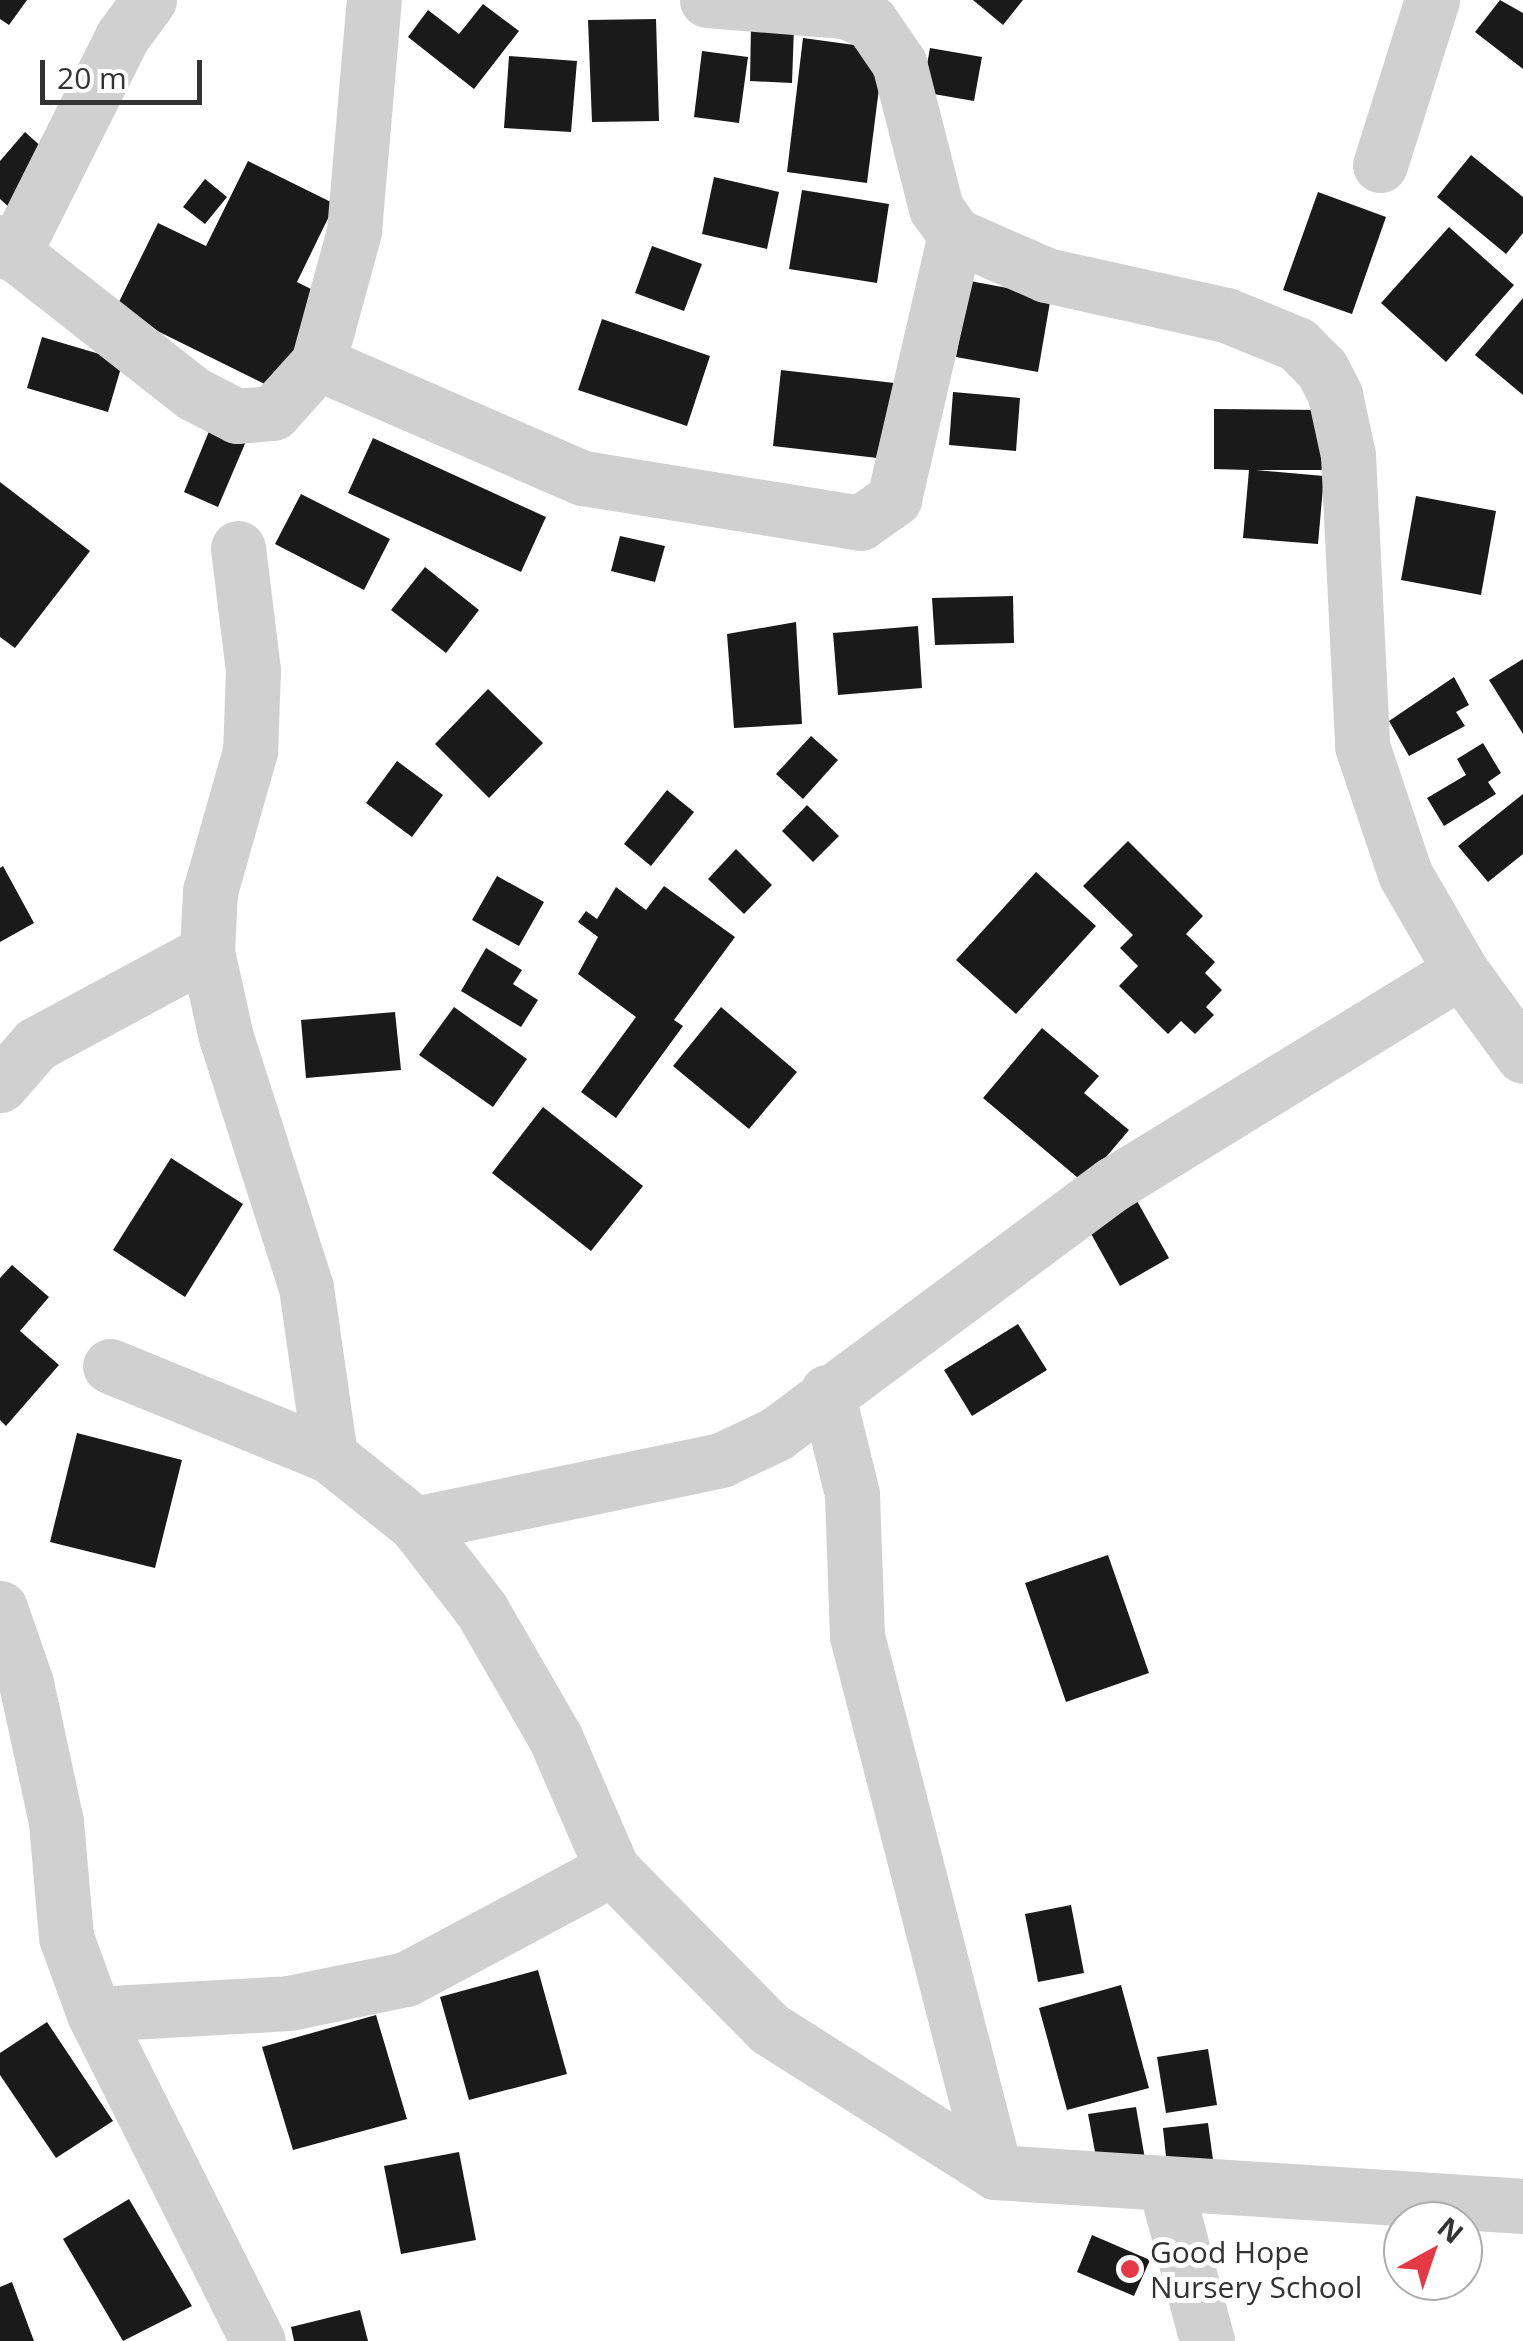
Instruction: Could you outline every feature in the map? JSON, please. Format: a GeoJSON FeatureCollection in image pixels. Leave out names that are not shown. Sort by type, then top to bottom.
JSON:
{"type":"FeatureCollection","features":[{"type":"Feature","properties":{"kind":"street"},"geometry":{"type":"LineString","coordinates":[[149,0],[122,36],[6,248],[194,394],[237,416],[273,412],[300,391],[318,363],[354,231],[374,0]]}},
{"type":"Feature","properties":{"kind":"street"},"geometry":{"type":"LineString","coordinates":[[707,0],[845,11],[871,22],[899,64],[936,208],[955,234],[1046,276],[1226,315],[1297,344],[1322,370],[1336,395],[1348,455],[1362,746],[1405,874],[1461,971],[1523,1056]]}},
{"type":"Feature","properties":{"kind":"street"},"geometry":{"type":"LineString","coordinates":[[1380,164],[1432,0]]}},
{"type":"Feature","properties":{"kind":"street"},"geometry":{"type":"LineString","coordinates":[[318,363],[584,478],[860,523],[894,499],[955,234]]}},
{"type":"Feature","properties":{"kind":"street"},"geometry":{"type":"LineString","coordinates":[[238,548],[253,671],[250,751],[210,891],[207,952],[226,1037],[306,1286],[330,1456]]}},
{"type":"Feature","properties":{"kind":"street"},"geometry":{"type":"LineString","coordinates":[[0,1085],[36,1044],[207,952]]}},
{"type":"Feature","properties":{"kind":"street"},"geometry":{"type":"LineString","coordinates":[[415,1524],[721,1460],[776,1434],[827,1392],[1113,1184],[1461,971]]}},
{"type":"Feature","properties":{"kind":"street"},"geometry":{"type":"LineString","coordinates":[[110,1366],[330,1456],[415,1524],[481,1609],[536,1705],[612,1869],[770,2029],[995,2172],[1403,2194],[1523,2206]]}},
{"type":"Feature","properties":{"kind":"street"},"geometry":{"type":"LineString","coordinates":[[827,1392],[852,1494],[856,1636],[995,2172]]}},
{"type":"Feature","properties":{"kind":"street"},"geometry":{"type":"LineString","coordinates":[[0,1608],[26,1683],[56,1822],[66,1936],[94,2014],[258,2341]]}},
{"type":"Feature","properties":{"kind":"street"},"geometry":{"type":"LineString","coordinates":[[94,2014],[289,2003],[406,1978],[612,1869]]}},
{"type":"Feature","properties":{"kind":"street"},"geometry":{"type":"LineString","coordinates":[[1165,2184],[1207,2341]]}},
{"type":"Feature","properties":{"kind":"building"},"geometry":{"type":"Polygon","coordinates":[[[0,0],[27,0],[9,25],[0,19],[0,0]]]}},
{"type":"Feature","properties":{"kind":"building"},"geometry":{"type":"Polygon","coordinates":[[[973,0],[1023,0],[1003,25],[973,0]]]}},
{"type":"Feature","properties":{"kind":"building"},"geometry":{"type":"Polygon","coordinates":[[[1500,0],[1523,13],[1523,69],[1475,32],[1500,0]]]}},
{"type":"Feature","properties":{"kind":"building"},"geometry":{"type":"Polygon","coordinates":[[[483,4],[519,31],[474,89],[408,37],[428,10],[459,34],[483,4]]]}},
{"type":"Feature","properties":{"kind":"building"},"geometry":{"type":"Polygon","coordinates":[[[656,19],[659,121],[592,122],[588,20],[656,19]]]}},
{"type":"Feature","properties":{"kind":"building"},"geometry":{"type":"Polygon","coordinates":[[[751,26],[794,27],[792,83],[750,81],[751,26]]]}},
{"type":"Feature","properties":{"kind":"building"},"geometry":{"type":"Polygon","coordinates":[[[803,38],[884,49],[867,183],[787,172],[803,38]]]}},
{"type":"Feature","properties":{"kind":"building"},"geometry":{"type":"Polygon","coordinates":[[[930,48],[982,57],[974,101],[922,92],[930,48]]]}},
{"type":"Feature","properties":{"kind":"building"},"geometry":{"type":"Polygon","coordinates":[[[702,51],[748,57],[739,123],[694,117],[702,51]]]}},
{"type":"Feature","properties":{"kind":"building"},"geometry":{"type":"Polygon","coordinates":[[[509,56],[577,61],[571,132],[504,128],[509,56]]]}},
{"type":"Feature","properties":{"kind":"building"},"geometry":{"type":"Polygon","coordinates":[[[25,132],[54,158],[10,208],[0,199],[0,161],[25,132]]]}},
{"type":"Feature","properties":{"kind":"building"},"geometry":{"type":"Polygon","coordinates":[[[1471,155],[1523,197],[1523,233],[1506,254],[1437,197],[1471,155]]]}},
{"type":"Feature","properties":{"kind":"building"},"geometry":{"type":"Polygon","coordinates":[[[248,161],[335,204],[297,282],[327,297],[281,392],[115,310],[158,223],[206,246],[248,161]]]}},
{"type":"Feature","properties":{"kind":"building"},"geometry":{"type":"Polygon","coordinates":[[[714,177],[779,192],[767,249],[702,234],[714,177]]]}},
{"type":"Feature","properties":{"kind":"building"},"geometry":{"type":"Polygon","coordinates":[[[205,179],[227,197],[205,224],[183,207],[205,179]]]}},
{"type":"Feature","properties":{"kind":"building"},"geometry":{"type":"Polygon","coordinates":[[[802,190],[889,204],[877,283],[789,269],[802,190]]]}},
{"type":"Feature","properties":{"kind":"building"},"geometry":{"type":"Polygon","coordinates":[[[1318,192],[1386,217],[1352,314],[1283,290],[1318,192]]]}},
{"type":"Feature","properties":{"kind":"building"},"geometry":{"type":"Polygon","coordinates":[[[1449,227],[1514,285],[1446,362],[1381,303],[1449,227]]]}},
{"type":"Feature","properties":{"kind":"building"},"geometry":{"type":"Polygon","coordinates":[[[652,246],[702,264],[684,311],[635,293],[652,246]]]}},
{"type":"Feature","properties":{"kind":"building"},"geometry":{"type":"Polygon","coordinates":[[[970,281],[1051,296],[1038,372],[956,357],[970,281]]]}},
{"type":"Feature","properties":{"kind":"building"},"geometry":{"type":"Polygon","coordinates":[[[1523,298],[1523,395],[1475,355],[1523,298]]]}},
{"type":"Feature","properties":{"kind":"building"},"geometry":{"type":"Polygon","coordinates":[[[602,319],[710,356],[687,426],[578,390],[602,319]]]}},
{"type":"Feature","properties":{"kind":"building"},"geometry":{"type":"Polygon","coordinates":[[[42,337],[123,361],[108,412],[27,388],[42,337]]]}},
{"type":"Feature","properties":{"kind":"building"},"geometry":{"type":"Polygon","coordinates":[[[781,370],[903,384],[895,460],[773,446],[781,370]]]}},
{"type":"Feature","properties":{"kind":"building"},"geometry":{"type":"Polygon","coordinates":[[[953,392],[1020,398],[1016,451],[949,445],[953,392]]]}},
{"type":"Feature","properties":{"kind":"building"},"geometry":{"type":"Polygon","coordinates":[[[1214,409],[1326,410],[1326,470],[1256,470],[1324,476],[1318,544],[1243,538],[1249,470],[1214,469],[1214,409]]]}},
{"type":"Feature","properties":{"kind":"building"},"geometry":{"type":"Polygon","coordinates":[[[212,424],[247,439],[218,507],[184,492],[212,424]]]}},
{"type":"Feature","properties":{"kind":"building"},"geometry":{"type":"Polygon","coordinates":[[[373,438],[546,517],[521,572],[348,493],[373,438]]]}},
{"type":"Feature","properties":{"kind":"building"},"geometry":{"type":"Polygon","coordinates":[[[0,482],[90,551],[15,648],[0,637],[0,482]]]}},
{"type":"Feature","properties":{"kind":"building"},"geometry":{"type":"Polygon","coordinates":[[[301,494],[390,539],[364,590],[275,544],[301,494]]]}},
{"type":"Feature","properties":{"kind":"building"},"geometry":{"type":"Polygon","coordinates":[[[1416,496],[1496,511],[1481,595],[1401,580],[1416,496]]]}},
{"type":"Feature","properties":{"kind":"building"},"geometry":{"type":"Polygon","coordinates":[[[620,536],[665,546],[655,582],[611,571],[620,536]]]}},
{"type":"Feature","properties":{"kind":"building"},"geometry":{"type":"Polygon","coordinates":[[[425,567],[479,610],[446,653],[391,610],[425,567]]]}},
{"type":"Feature","properties":{"kind":"building"},"geometry":{"type":"Polygon","coordinates":[[[1013,596],[1014,643],[935,645],[932,598],[1013,596]]]}},
{"type":"Feature","properties":{"kind":"building"},"geometry":{"type":"Polygon","coordinates":[[[796,622],[802,724],[734,728],[727,634],[796,622]]]}},
{"type":"Feature","properties":{"kind":"building"},"geometry":{"type":"Polygon","coordinates":[[[918,626],[922,688],[838,695],[833,633],[918,626]]]}},
{"type":"Feature","properties":{"kind":"building"},"geometry":{"type":"Polygon","coordinates":[[[1523,659],[1523,734],[1489,680],[1523,659]]]}},
{"type":"Feature","properties":{"kind":"building"},"geometry":{"type":"Polygon","coordinates":[[[1454,677],[1469,705],[1456,712],[1465,726],[1409,756],[1389,721],[1454,677]]]}},
{"type":"Feature","properties":{"kind":"building"},"geometry":{"type":"Polygon","coordinates":[[[488,689],[543,743],[489,798],[435,744],[488,689]]]}},
{"type":"Feature","properties":{"kind":"building"},"geometry":{"type":"Polygon","coordinates":[[[811,736],[838,760],[803,799],[776,774],[811,736]]]}},
{"type":"Feature","properties":{"kind":"building"},"geometry":{"type":"Polygon","coordinates":[[[1483,743],[1501,773],[1488,782],[1496,794],[1444,826],[1427,798],[1466,775],[1457,759],[1483,743]]]}},
{"type":"Feature","properties":{"kind":"building"},"geometry":{"type":"Polygon","coordinates":[[[397,761],[443,795],[412,837],[366,803],[397,761]]]}},
{"type":"Feature","properties":{"kind":"building"},"geometry":{"type":"Polygon","coordinates":[[[667,790],[694,812],[651,866],[624,844],[667,790]]]}},
{"type":"Feature","properties":{"kind":"building"},"geometry":{"type":"Polygon","coordinates":[[[1523,794],[1523,854],[1488,882],[1458,846],[1523,794]]]}},
{"type":"Feature","properties":{"kind":"building"},"geometry":{"type":"Polygon","coordinates":[[[807,805],[839,836],[813,862],[782,831],[807,805]]]}},
{"type":"Feature","properties":{"kind":"building"},"geometry":{"type":"Polygon","coordinates":[[[1128,841],[1203,916],[1186,934],[1215,962],[1205,973],[1222,990],[1206,1007],[1214,1015],[1195,1034],[1181,1021],[1168,1034],[1119,986],[1138,966],[1120,948],[1133,935],[1083,886],[1128,841]]]}},
{"type":"Feature","properties":{"kind":"building"},"geometry":{"type":"Polygon","coordinates":[[[736,849],[772,885],[744,914],[708,879],[736,849]]]}},
{"type":"Feature","properties":{"kind":"building"},"geometry":{"type":"Polygon","coordinates":[[[3,866],[34,923],[0,942],[0,868],[3,866]]]}},
{"type":"Feature","properties":{"kind":"building"},"geometry":{"type":"Polygon","coordinates":[[[1036,872],[1096,926],[1016,1014],[956,960],[1036,872]]]}},
{"type":"Feature","properties":{"kind":"building"},"geometry":{"type":"Polygon","coordinates":[[[497,876],[544,902],[519,946],[472,920],[497,876]]]}},
{"type":"Feature","properties":{"kind":"building"},"geometry":{"type":"Polygon","coordinates":[[[664,886],[735,937],[674,1020],[683,1026],[616,1118],[581,1092],[636,1017],[578,974],[598,937],[578,922],[586,911],[597,919],[616,887],[646,910],[664,886]]]}},
{"type":"Feature","properties":{"kind":"building"},"geometry":{"type":"Polygon","coordinates":[[[486,948],[522,970],[513,984],[538,1000],[521,1027],[461,991],[486,948]]]}},
{"type":"Feature","properties":{"kind":"building"},"geometry":{"type":"Polygon","coordinates":[[[454,1007],[527,1059],[493,1107],[419,1055],[454,1007]]]}},
{"type":"Feature","properties":{"kind":"building"},"geometry":{"type":"Polygon","coordinates":[[[721,1007],[797,1072],[749,1129],[673,1066],[721,1007]]]}},
{"type":"Feature","properties":{"kind":"building"},"geometry":{"type":"Polygon","coordinates":[[[395,1012],[401,1070],[306,1078],[301,1020],[395,1012]]]}},
{"type":"Feature","properties":{"kind":"building"},"geometry":{"type":"Polygon","coordinates":[[[1042,1028],[1099,1076],[1084,1093],[1129,1130],[1084,1183],[983,1098],[1042,1028]]]}},
{"type":"Feature","properties":{"kind":"building"},"geometry":{"type":"Polygon","coordinates":[[[543,1107],[643,1186],[591,1251],[492,1173],[543,1107]]]}},
{"type":"Feature","properties":{"kind":"building"},"geometry":{"type":"Polygon","coordinates":[[[171,1158],[243,1204],[185,1297],[113,1250],[171,1158]]]}},
{"type":"Feature","properties":{"kind":"building"},"geometry":{"type":"Polygon","coordinates":[[[1128,1185],[1169,1258],[1120,1286],[1079,1212],[1128,1185]]]}},
{"type":"Feature","properties":{"kind":"building"},"geometry":{"type":"Polygon","coordinates":[[[12,1265],[49,1297],[20,1331],[59,1365],[6,1426],[0,1420],[0,1278],[12,1265]]]}},
{"type":"Feature","properties":{"kind":"building"},"geometry":{"type":"Polygon","coordinates":[[[1018,1324],[1047,1370],[972,1416],[944,1370],[1018,1324]]]}},
{"type":"Feature","properties":{"kind":"building"},"geometry":{"type":"Polygon","coordinates":[[[77,1433],[182,1460],[155,1568],[50,1542],[77,1433]]]}},
{"type":"Feature","properties":{"kind":"building"},"geometry":{"type":"Polygon","coordinates":[[[1108,1555],[1149,1673],[1066,1702],[1025,1583],[1108,1555]]]}},
{"type":"Feature","properties":{"kind":"building"},"geometry":{"type":"Polygon","coordinates":[[[1071,1905],[1084,1973],[1038,1982],[1025,1914],[1071,1905]]]}},
{"type":"Feature","properties":{"kind":"building"},"geometry":{"type":"Polygon","coordinates":[[[538,1970],[567,2074],[469,2100],[440,1997],[538,1970]]]}},
{"type":"Feature","properties":{"kind":"building"},"geometry":{"type":"Polygon","coordinates":[[[1121,1985],[1149,2088],[1067,2110],[1039,2008],[1121,1985]]]}},
{"type":"Feature","properties":{"kind":"building"},"geometry":{"type":"Polygon","coordinates":[[[376,2015],[407,2119],[293,2150],[262,2047],[376,2015]]]}},
{"type":"Feature","properties":{"kind":"building"},"geometry":{"type":"Polygon","coordinates":[[[47,2022],[113,2121],[56,2158],[0,2075],[0,2053],[47,2022]]]}},
{"type":"Feature","properties":{"kind":"building"},"geometry":{"type":"Polygon","coordinates":[[[1208,2049],[1217,2105],[1166,2113],[1157,2057],[1208,2049]]]}},
{"type":"Feature","properties":{"kind":"building"},"geometry":{"type":"Polygon","coordinates":[[[1136,2107],[1145,2159],[1098,2168],[1088,2114],[1136,2107]]]}},
{"type":"Feature","properties":{"kind":"building"},"geometry":{"type":"Polygon","coordinates":[[[1208,2123],[1213,2160],[1167,2166],[1163,2128],[1208,2123]]]}},
{"type":"Feature","properties":{"kind":"building"},"geometry":{"type":"Polygon","coordinates":[[[459,2152],[476,2240],[401,2254],[384,2166],[459,2152]]]}},
{"type":"Feature","properties":{"kind":"building"},"geometry":{"type":"Polygon","coordinates":[[[129,2199],[192,2306],[123,2341],[63,2239],[129,2199]]]}},
{"type":"Feature","properties":{"kind":"building","name":"Good Hope Nursery School"},"geometry":{"type":"Polygon","coordinates":[[[1092,2235],[1150,2260],[1134,2296],[1077,2272],[1092,2235]]]}},
{"type":"Feature","properties":{"kind":"building"},"geometry":{"type":"Polygon","coordinates":[[[12,2282],[34,2341],[0,2341],[0,2287],[12,2282]]]}},
{"type":"Feature","properties":{"kind":"building"},"geometry":{"type":"Polygon","coordinates":[[[360,2310],[368,2341],[294,2341],[291,2327],[360,2310]]]}},
{"type":"Feature","properties":{"kind":"place","name":"Good Hope Nursery School"},"geometry":{"type":"Point","coordinates":[1130,2269]}}]}
